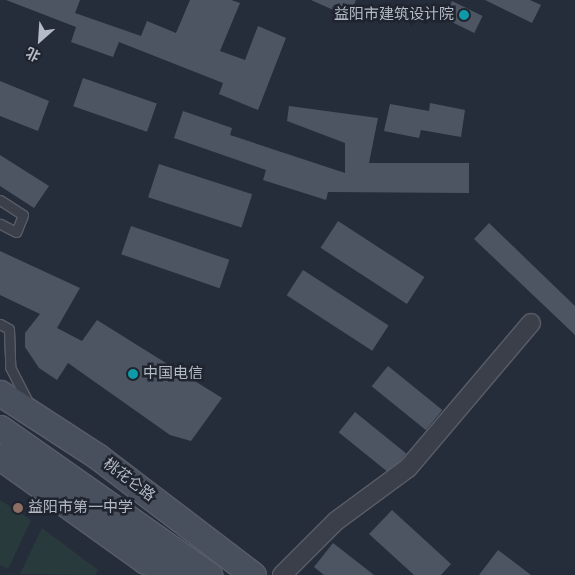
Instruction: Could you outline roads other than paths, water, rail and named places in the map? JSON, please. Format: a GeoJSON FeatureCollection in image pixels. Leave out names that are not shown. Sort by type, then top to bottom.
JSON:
{"type":"FeatureCollection","features":[{"type":"Feature","properties":{"kind":"main road","name":"桃花仑路"},"geometry":{"type":"LineString","coordinates":[[0,393],[32,411],[253,575]]}},
{"type":"Feature","properties":{"kind":"main road","name":"桃花仑路"},"geometry":{"type":"LineString","coordinates":[[0,428],[208,575]]}},
{"type":"Feature","properties":{"kind":"main road"},"geometry":{"type":"LineString","coordinates":[[0,457],[145,561],[186,575]]}},
{"type":"Feature","properties":{"kind":"street"},"geometry":{"type":"LineString","coordinates":[[282,575],[336,521],[408,468],[530,323]]}},
{"type":"Feature","properties":{"kind":"lane"},"geometry":{"type":"LineString","coordinates":[[0,200],[23,215],[16,232],[0,224]]}},
{"type":"Feature","properties":{"kind":"lane"},"geometry":{"type":"LineString","coordinates":[[0,324],[10,329],[10,367],[32,411]]}},
{"type":"Feature","properties":{"kind":"place","name":"益阳市建筑设计院"},"geometry":{"type":"Point","coordinates":[464,15]}},
{"type":"Feature","properties":{"kind":"place","name":"中国电信"},"geometry":{"type":"Point","coordinates":[133,374]}},
{"type":"Feature","properties":{"kind":"place","name":"益阳市第一中学"},"geometry":{"type":"Point","coordinates":[18,508]}}]}
